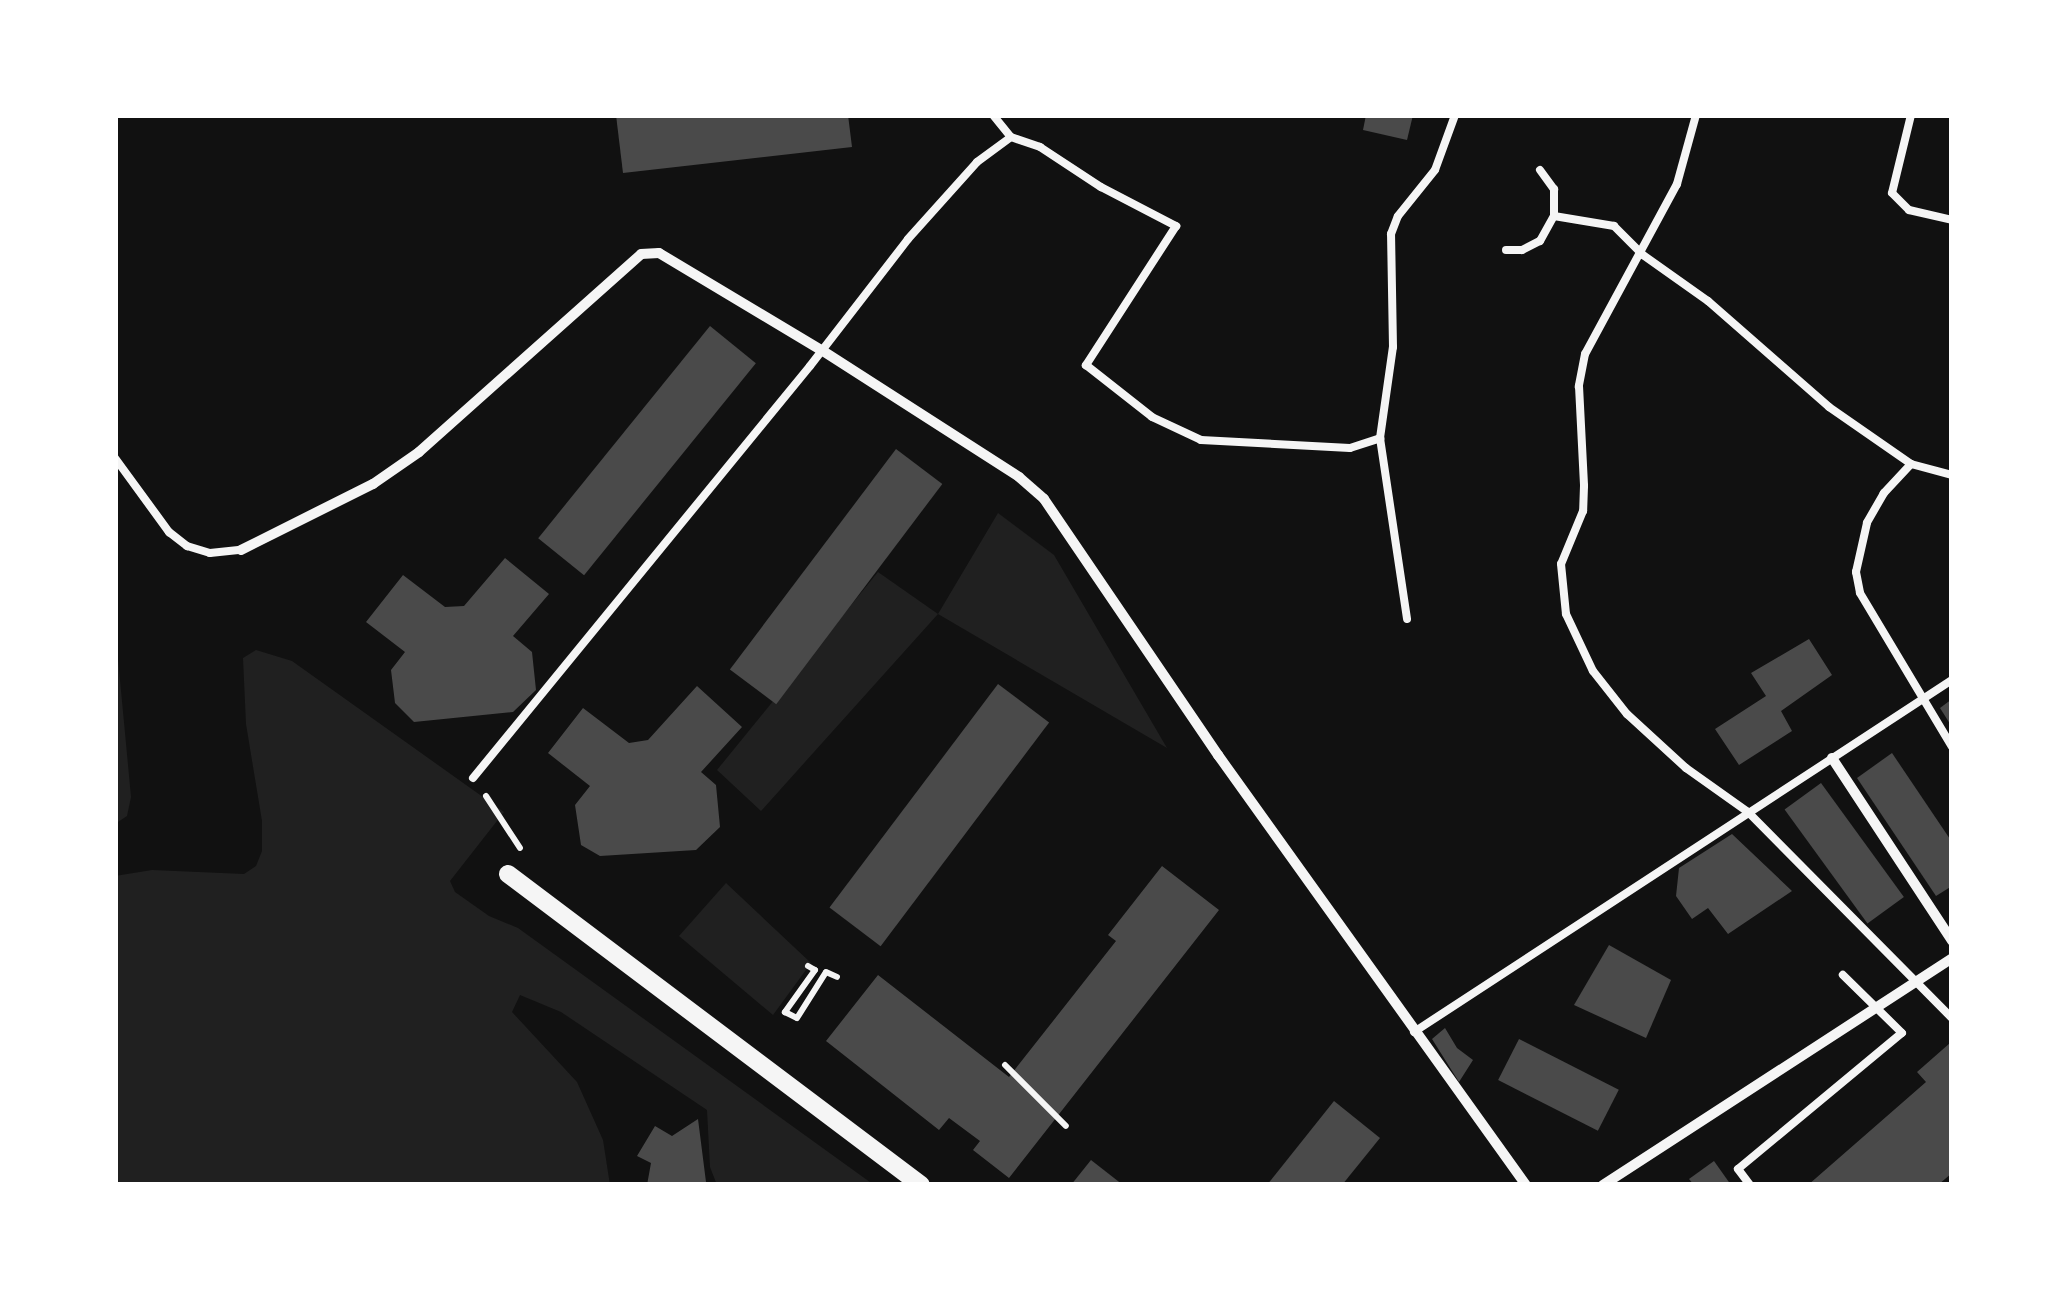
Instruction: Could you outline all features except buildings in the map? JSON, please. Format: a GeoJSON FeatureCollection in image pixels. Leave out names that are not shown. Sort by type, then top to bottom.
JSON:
{"type":"FeatureCollection","features":[{"type":"Feature","properties":{"kind":"street"},"geometry":{"type":"LineString","coordinates":[[241,550],[373,484],[419,452],[641,254],[659,253],[823,351],[1019,477],[1044,499],[1414,1032],[1526,1185]]}},
{"type":"Feature","properties":{"kind":"street"},"geometry":{"type":"LineString","coordinates":[[1832,758],[1952,941]]}},
{"type":"Feature","properties":{"kind":"street"},"geometry":{"type":"LineString","coordinates":[[508,874],[920,1185]]}},
{"type":"Feature","properties":{"kind":"street"},"geometry":{"type":"LineString","coordinates":[[1603,1185],[1952,958]]}},
{"type":"Feature","properties":{"kind":"lane"},"geometry":{"type":"LineString","coordinates":[[993,115],[1012,137],[1040,146],[1101,186],[1176,226],[1086,366],[1152,417],[1201,440],[1320,450],[1350,448],[1380,438]]}},
{"type":"Feature","properties":{"kind":"lane"},"geometry":{"type":"LineString","coordinates":[[1407,618],[1380,438],[1393,347],[1391,234],[1398,216],[1436,170],[1455,115]]}},
{"type":"Feature","properties":{"kind":"lane"},"geometry":{"type":"LineString","coordinates":[[1696,115],[1678,184],[1585,354],[1579,386],[1582,511],[1561,564],[1560,589],[1577,642],[1627,714],[1686,768],[1748,812],[1952,1018]]}},
{"type":"Feature","properties":{"kind":"lane"},"geometry":{"type":"LineString","coordinates":[[1911,115],[1892,193],[1909,210],[1952,220]]}},
{"type":"Feature","properties":{"kind":"lane"},"geometry":{"type":"LineString","coordinates":[[474,778],[823,351],[908,238],[977,162],[1012,137]]}},
{"type":"Feature","properties":{"kind":"lane"},"geometry":{"type":"LineString","coordinates":[[1506,250],[1522,250],[1540,241],[1554,216],[1554,189],[1540,170]]}},
{"type":"Feature","properties":{"kind":"lane"},"geometry":{"type":"LineString","coordinates":[[1554,216],[1614,226],[1642,255],[1708,301],[1828,408],[1911,464],[1952,475]]}},
{"type":"Feature","properties":{"kind":"lane"},"geometry":{"type":"LineString","coordinates":[[115,458],[169,532],[187,546],[210,553],[241,550]]}},
{"type":"Feature","properties":{"kind":"lane"},"geometry":{"type":"LineString","coordinates":[[1911,464],[1884,493],[1867,523],[1856,572],[1860,594],[1952,747]]}},
{"type":"Feature","properties":{"kind":"lane"},"geometry":{"type":"LineString","coordinates":[[1414,1032],[1952,680]]}},
{"type":"Feature","properties":{"kind":"lane"},"geometry":{"type":"LineString","coordinates":[[1750,1185],[1738,1169],[1902,1033],[1843,974]]}},
{"type":"Feature","properties":{"kind":"path"},"geometry":{"type":"LineString","coordinates":[[474,778],[524,855]]}},
{"type":"Feature","properties":{"kind":"path"},"geometry":{"type":"LineString","coordinates":[[808,966],[815,970],[785,1012],[797,1018],[826,972],[837,977]]}},
{"type":"Feature","properties":{"kind":"path"},"geometry":{"type":"LineString","coordinates":[[1005,1065],[1066,1126]]}},
{"type":"Feature","properties":{"kind":"shaded area"},"geometry":{"type":"Polygon","coordinates":[[[998,513],[1054,555],[1167,748],[938,614],[998,513]]]}},
{"type":"Feature","properties":{"kind":"shaded area"},"geometry":{"type":"Polygon","coordinates":[[[878,572],[938,614],[761,811],[717,770],[878,572]]]}},
{"type":"Feature","properties":{"kind":"shaded area"},"geometry":{"type":"Polygon","coordinates":[[[115,627],[131,797],[127,816],[115,824],[115,627]]]}},
{"type":"Feature","properties":{"kind":"shaded area"},"geometry":{"type":"Polygon","coordinates":[[[256,650],[292,661],[504,812],[450,881],[455,892],[489,916],[518,928],[874,1185],[717,1185],[710,1167],[707,1110],[561,1012],[520,995],[512,1012],[577,1082],[603,1140],[610,1185],[115,1185],[115,876],[152,870],[244,874],[256,866],[262,851],[262,821],[246,724],[243,658],[256,650]]]}},
{"type":"Feature","properties":{"kind":"shaded area"},"geometry":{"type":"Polygon","coordinates":[[[726,883],[811,963],[773,1015],[679,936],[726,883]]]}}]}
